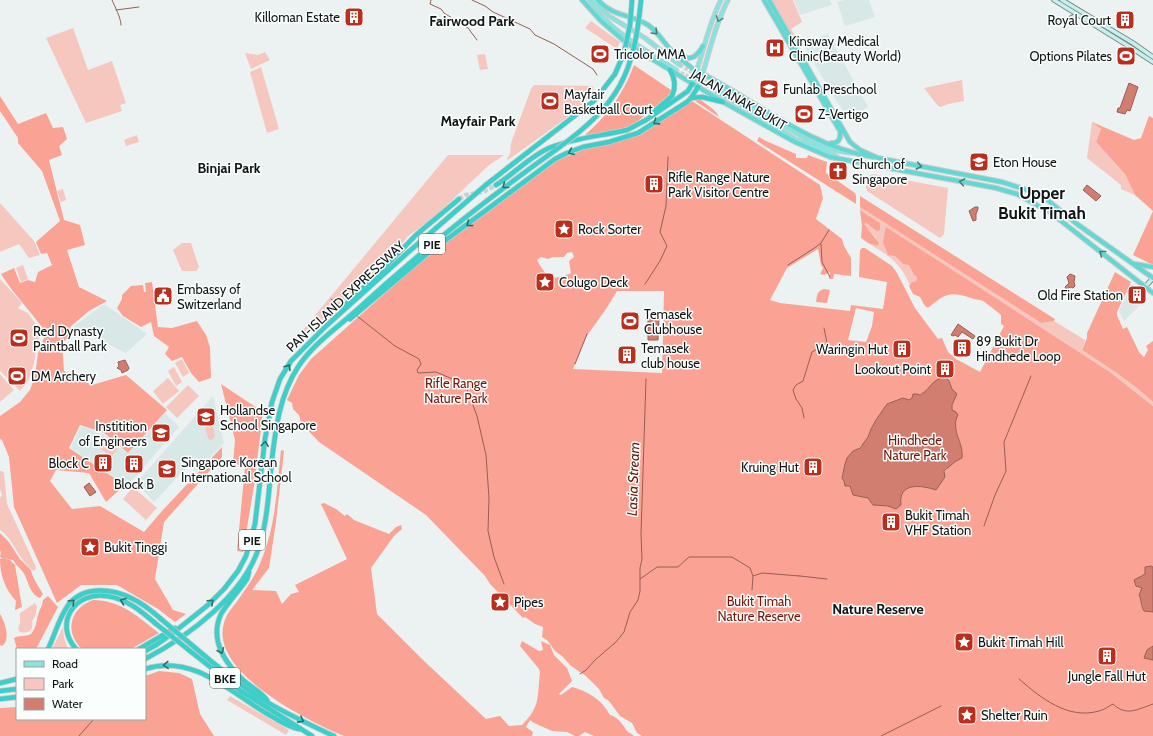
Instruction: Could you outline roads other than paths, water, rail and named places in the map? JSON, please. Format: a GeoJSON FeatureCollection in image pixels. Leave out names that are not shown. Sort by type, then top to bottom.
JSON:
{"type":"FeatureCollection","features":[{"type":"Feature","properties":{"kind":"highway","name":"JALAN ANAK BUKIT"},"geometry":{"type":"LineString","coordinates":[[582,0],[596,17],[623,40],[692,84],[795,142],[838,158]]}},
{"type":"Feature","properties":{"kind":"highway","name":"PAN-ISLAND EXPRESSWAY"},"geometry":{"type":"LineString","coordinates":[[146,650],[181,627],[208,605],[224,589],[246,556],[255,524],[267,427],[272,402],[280,379],[291,361],[326,326],[404,255],[497,176],[582,112],[603,92],[615,74],[624,53],[630,25],[632,0]]}},
{"type":"Feature","properties":{"kind":"highway","name":"PAN-ISLAND EXPRESSWAY"},"geometry":{"type":"LineString","coordinates":[[146,657],[172,643],[209,616],[230,595],[249,570],[256,555],[262,534],[275,428],[280,406],[288,384],[299,366],[319,343],[433,243],[508,184],[587,126],[613,98],[622,83],[630,61],[638,28],[641,0]]}},
{"type":"Feature","properties":{"kind":"highway"},"geometry":{"type":"LineString","coordinates":[[764,0],[840,131],[841,136],[837,142],[824,142]]}},
{"type":"Feature","properties":{"kind":"highway"},"geometry":{"type":"LineString","coordinates":[[769,0],[850,142],[860,150],[878,158],[1002,182],[1036,194],[1050,202],[1077,224],[1153,278]]}},
{"type":"Feature","properties":{"kind":"highway","name":"JALAN ANAK BUKIT"},"geometry":{"type":"LineString","coordinates":[[596,4],[612,12],[648,25],[685,64],[803,133],[852,153],[878,158]]}},
{"type":"Feature","properties":{"kind":"highway"},"geometry":{"type":"LineString","coordinates":[[673,52],[689,58],[697,55],[703,46]]}},
{"type":"Feature","properties":{"kind":"highway"},"geometry":{"type":"LineString","coordinates":[[670,70],[675,84],[675,97]]}},
{"type":"Feature","properties":{"kind":"highway"},"geometry":{"type":"LineString","coordinates":[[496,185],[533,157],[548,149],[560,144],[626,130],[646,120],[652,112],[675,97],[688,91],[692,84]]}},
{"type":"Feature","properties":{"kind":"highway"},"geometry":{"type":"LineString","coordinates":[[333,332],[357,314],[427,254],[556,160],[567,153],[582,147],[627,138],[638,134],[683,105],[691,98],[698,87]]}},
{"type":"Feature","properties":{"kind":"highway"},"geometry":{"type":"LineString","coordinates":[[691,98],[702,97],[723,102]]}},
{"type":"Feature","properties":{"kind":"highway"},"geometry":{"type":"LineString","coordinates":[[838,158],[996,188],[1018,194],[1052,213],[1152,290]]}},
{"type":"Feature","properties":{"kind":"highway"},"geometry":{"type":"LineString","coordinates":[[1036,194],[1039,199],[1037,204]]}},
{"type":"Feature","properties":{"kind":"highway"},"geometry":{"type":"LineString","coordinates":[[326,326],[346,303],[378,274],[416,235],[459,199]]}},
{"type":"Feature","properties":{"kind":"highway"},"geometry":{"type":"LineString","coordinates":[[1134,265],[1153,267]]}},
{"type":"Feature","properties":{"kind":"highway"},"geometry":{"type":"LineString","coordinates":[[1133,276],[1137,271],[1134,265]]}},
{"type":"Feature","properties":{"kind":"highway"},"geometry":{"type":"LineString","coordinates":[[249,570],[247,579],[221,615],[217,639],[220,651],[230,666],[266,698],[269,703]]}},
{"type":"Feature","properties":{"kind":"highway"},"geometry":{"type":"LineString","coordinates":[[48,648],[65,610],[73,599],[84,593],[104,590],[124,595],[138,602],[161,619],[218,667],[258,696],[334,736]]}},
{"type":"Feature","properties":{"kind":"highway","name":"BKE"},"geometry":{"type":"LineString","coordinates":[[75,648],[68,635],[66,623],[70,611],[84,599],[102,596],[123,600],[140,610],[241,691],[312,736]]}},
{"type":"Feature","properties":{"kind":"highway"},"geometry":{"type":"LineString","coordinates":[[142,648],[175,627],[181,627]]}},
{"type":"Feature","properties":{"kind":"highway"},"geometry":{"type":"LineString","coordinates":[[146,669],[163,665],[176,665],[193,669],[208,676],[286,725],[299,728]]}},
{"type":"Feature","properties":{"kind":"highway"},"geometry":{"type":"LineString","coordinates":[[0,683],[16,678]]}},
{"type":"Feature","properties":{"kind":"highway"},"geometry":{"type":"LineString","coordinates":[[0,691],[16,689]]}},
{"type":"Feature","properties":{"kind":"highway"},"geometry":{"type":"LineString","coordinates":[[0,699],[16,697]]}},
{"type":"Feature","properties":{"kind":"main road","name":"JALAN ANAK BUKIT"},"geometry":{"type":"LineString","coordinates":[[589,0],[616,21],[650,41],[680,65]]}},
{"type":"Feature","properties":{"kind":"main road","name":"JALAN ANAK BUKIT"},"geometry":{"type":"LineString","coordinates":[[594,0],[607,22],[626,38],[676,70]]}},
{"type":"Feature","properties":{"kind":"main road"},"geometry":{"type":"LineString","coordinates":[[692,84],[703,46],[721,0]]}},
{"type":"Feature","properties":{"kind":"main road"},"geometry":{"type":"LineString","coordinates":[[698,87],[703,75],[712,39],[728,0]]}},
{"type":"Feature","properties":{"kind":"main road"},"geometry":{"type":"LineString","coordinates":[[1054,0],[1153,62]]}},
{"type":"Feature","properties":{"kind":"main road"},"geometry":{"type":"LineString","coordinates":[[1062,0],[1119,34],[1153,57]]}},
{"type":"Feature","properties":{"kind":"main road"},"geometry":{"type":"LineString","coordinates":[[1070,21],[1071,18],[1077,15]]}},
{"type":"Feature","properties":{"kind":"main road"},"geometry":{"type":"LineString","coordinates":[[1116,39],[1119,38],[1119,34]]}},
{"type":"Feature","properties":{"kind":"main road","name":"JALAN ANAK BUKIT"},"geometry":{"type":"LineString","coordinates":[[838,158],[826,151],[797,140],[713,88],[799,135],[845,152],[852,153]]}},
{"type":"Feature","properties":{"kind":"main road"},"geometry":{"type":"LineString","coordinates":[[1146,286],[1153,278]]}},
{"type":"Feature","properties":{"kind":"water"},"geometry":{"type":"Polygon","coordinates":[[[1129,83],[1138,87],[1130,111],[1127,110],[1125,114],[1117,112],[1118,108],[1120,108],[1129,83]]]}},
{"type":"Feature","properties":{"kind":"water"},"geometry":{"type":"Polygon","coordinates":[[[1087,185],[1101,196],[1096,201],[1083,190],[1087,185]]]}},
{"type":"Feature","properties":{"kind":"water"},"geometry":{"type":"Polygon","coordinates":[[[975,207],[978,207],[978,209],[976,220],[973,221],[969,211],[975,207]]]}},
{"type":"Feature","properties":{"kind":"water"},"geometry":{"type":"Polygon","coordinates":[[[1070,274],[1075,276],[1075,286],[1073,288],[1071,287],[1066,289],[1065,287],[1069,283],[1067,277],[1070,274]]]}},
{"type":"Feature","properties":{"kind":"water"},"geometry":{"type":"Polygon","coordinates":[[[648,318],[659,318],[658,340],[648,340],[648,318]]]}},
{"type":"Feature","properties":{"kind":"water"},"geometry":{"type":"Polygon","coordinates":[[[958,324],[975,336],[973,339],[962,332],[958,337],[951,335],[958,324]]]}},
{"type":"Feature","properties":{"kind":"water"},"geometry":{"type":"Polygon","coordinates":[[[125,360],[129,368],[122,373],[121,370],[117,368],[119,366],[118,362],[125,360]]]}},
{"type":"Feature","properties":{"kind":"water"},"geometry":{"type":"Polygon","coordinates":[[[946,377],[952,389],[957,394],[952,405],[952,410],[958,415],[956,420],[956,431],[961,447],[962,458],[944,471],[945,477],[936,490],[918,486],[907,489],[903,492],[901,505],[896,509],[888,506],[873,505],[868,498],[853,495],[850,486],[845,486],[842,478],[847,458],[853,451],[860,448],[887,404],[903,398],[909,400],[912,398],[913,394],[920,395],[934,382],[946,377]]]}},
{"type":"Feature","properties":{"kind":"water"},"geometry":{"type":"Polygon","coordinates":[[[89,483],[96,492],[90,496],[84,487],[89,483]]]}},
{"type":"Feature","properties":{"kind":"water"},"geometry":{"type":"Polygon","coordinates":[[[1145,567],[1153,567],[1153,612],[1144,611],[1139,595],[1142,588],[1136,586],[1134,580],[1145,574],[1145,567]]]}},
{"type":"Feature","properties":{"kind":"water"},"geometry":{"type":"Polygon","coordinates":[[[1153,646],[1153,660],[1144,658],[1147,650],[1153,646]]]}},
{"type":"Feature","properties":{"kind":"waterway"},"geometry":{"type":"LineString","coordinates":[[112,0],[121,25]]}},
{"type":"Feature","properties":{"kind":"waterway"},"geometry":{"type":"LineString","coordinates":[[431,0],[430,4],[441,9],[444,13],[468,28],[477,40]]}},
{"type":"Feature","properties":{"kind":"waterway"},"geometry":{"type":"LineString","coordinates":[[472,0],[485,6],[493,12],[530,29],[535,35],[554,44],[593,69],[597,75]]}},
{"type":"Feature","properties":{"kind":"waterway"},"geometry":{"type":"LineString","coordinates":[[116,10],[139,7]]}},
{"type":"Feature","properties":{"kind":"waterway","name":"Lasia Stream"},"geometry":{"type":"LineString","coordinates":[[645,284],[660,261],[667,246],[660,232],[666,206],[668,157]]}},
{"type":"Feature","properties":{"kind":"waterway"},"geometry":{"type":"LineString","coordinates":[[788,265],[821,243],[829,230]]}},
{"type":"Feature","properties":{"kind":"waterway"},"geometry":{"type":"LineString","coordinates":[[821,244],[822,262],[830,277]]}},
{"type":"Feature","properties":{"kind":"waterway"},"geometry":{"type":"LineString","coordinates":[[331,299],[339,304]]}},
{"type":"Feature","properties":{"kind":"waterway"},"geometry":{"type":"LineString","coordinates":[[357,316],[395,346],[419,359],[421,364],[417,370],[418,373],[436,372],[457,381],[466,387],[477,416],[486,455],[489,498],[488,531],[494,557],[504,584]]}},
{"type":"Feature","properties":{"kind":"waterway"},"geometry":{"type":"LineString","coordinates":[[804,418],[802,408],[796,399],[793,390],[796,385],[803,381],[812,352],[827,343],[824,328]]}},
{"type":"Feature","properties":{"kind":"waterway"},"geometry":{"type":"LineString","coordinates":[[575,364],[587,334]]}},
{"type":"Feature","properties":{"kind":"waterway"},"geometry":{"type":"LineString","coordinates":[[984,526],[995,495],[1006,471],[1004,442],[1031,376]]}},
{"type":"Feature","properties":{"kind":"waterway","name":"Lasia Stream"},"geometry":{"type":"LineString","coordinates":[[580,674],[616,642],[624,632],[630,612],[638,600],[642,559],[641,534],[646,379]]}},
{"type":"Feature","properties":{"kind":"waterway","name":"Lasia Stream"},"geometry":{"type":"LineString","coordinates":[[640,579],[657,567],[678,567],[689,557],[732,557],[750,568],[753,576],[762,573],[800,576]]}},
{"type":"Feature","properties":{"kind":"waterway"},"geometry":{"type":"LineString","coordinates":[[752,590],[753,576]]}},
{"type":"Feature","properties":{"kind":"waterway","name":"Lasia Stream"},"geometry":{"type":"LineString","coordinates":[[800,576],[827,579]]}},
{"type":"Feature","properties":{"kind":"waterway"},"geometry":{"type":"LineString","coordinates":[[1019,679],[1046,700],[1066,710],[1088,713],[1105,709],[1113,704],[1123,710],[1133,711],[1153,704]]}},
{"type":"Feature","properties":{"kind":"waterway"},"geometry":{"type":"LineString","coordinates":[[881,736],[941,706]]}},
{"type":"Feature","properties":{"kind":"waterway"},"geometry":{"type":"LineString","coordinates":[[79,736],[93,720]]}},
{"type":"Feature","properties":{"kind":"tunnel"},"geometry":{"type":"LineString","coordinates":[[680,65],[714,86]]}},
{"type":"Feature","properties":{"kind":"tunnel"},"geometry":{"type":"LineString","coordinates":[[676,70],[712,89]]}},
{"type":"Feature","properties":{"kind":"tunnel"},"geometry":{"type":"LineString","coordinates":[[459,199],[466,195],[483,192],[496,185]]}},
{"type":"Feature","properties":{"kind":"place","name":"Killoman Estate"},"geometry":{"type":"Point","coordinates":[354,17]}},
{"type":"Feature","properties":{"kind":"place","name":"Royal Court"},"geometry":{"type":"Point","coordinates":[1125,20]}},
{"type":"Feature","properties":{"kind":"place","name":"Kinsway Medical Clinic(Beauty World)"},"geometry":{"type":"Point","coordinates":[775,48]}},
{"type":"Feature","properties":{"kind":"place","name":"Tricolor MMA"},"geometry":{"type":"Point","coordinates":[600,54]}},
{"type":"Feature","properties":{"kind":"place","name":"Options Pilates"},"geometry":{"type":"Point","coordinates":[1126,56]}},
{"type":"Feature","properties":{"kind":"place","name":"Funlab Preschool"},"geometry":{"type":"Point","coordinates":[769,89]}},
{"type":"Feature","properties":{"kind":"place","name":"Mayfair Basketball Court"},"geometry":{"type":"Point","coordinates":[550,101]}},
{"type":"Feature","properties":{"kind":"place","name":"Z-Vertigo"},"geometry":{"type":"Point","coordinates":[804,114]}},
{"type":"Feature","properties":{"kind":"place","name":"Eton House"},"geometry":{"type":"Point","coordinates":[979,162]}},
{"type":"Feature","properties":{"kind":"place","name":"Church of Singapore"},"geometry":{"type":"Point","coordinates":[838,171]}},
{"type":"Feature","properties":{"kind":"place","name":"Rifle Range Nature Park Visitor Centre"},"geometry":{"type":"Point","coordinates":[654,184]}},
{"type":"Feature","properties":{"kind":"place","name":"Rock Sorter"},"geometry":{"type":"Point","coordinates":[564,229]}},
{"type":"Feature","properties":{"kind":"place","name":"Colugo Deck"},"geometry":{"type":"Point","coordinates":[545,282]}},
{"type":"Feature","properties":{"kind":"place","name":"Old Fire Station"},"geometry":{"type":"Point","coordinates":[1137,295]}},
{"type":"Feature","properties":{"kind":"place","name":"Embassy of Switzerland"},"geometry":{"type":"Point","coordinates":[163,296]}},
{"type":"Feature","properties":{"kind":"place","name":"Temasek Clubhouse"},"geometry":{"type":"Point","coordinates":[630,321]}},
{"type":"Feature","properties":{"kind":"place","name":"Red Dynasty Paintball Park"},"geometry":{"type":"Point","coordinates":[19,338]}},
{"type":"Feature","properties":{"kind":"place","name":"89 Bukit Dr Hindhede Loop"},"geometry":{"type":"Point","coordinates":[962,348]}},
{"type":"Feature","properties":{"kind":"place","name":"Waringin Hut"},"geometry":{"type":"Point","coordinates":[902,349]}},
{"type":"Feature","properties":{"kind":"place","name":"Temasek club house"},"geometry":{"type":"Point","coordinates":[627,355]}},
{"type":"Feature","properties":{"kind":"place","name":"Lookout Point"},"geometry":{"type":"Point","coordinates":[945,369]}},
{"type":"Feature","properties":{"kind":"place","name":"DM Archery"},"geometry":{"type":"Point","coordinates":[17,376]}},
{"type":"Feature","properties":{"kind":"place","name":"Hollandse School Singapore"},"geometry":{"type":"Point","coordinates":[206,417]}},
{"type":"Feature","properties":{"kind":"place","name":"Institition of Engineers"},"geometry":{"type":"Point","coordinates":[161,433]}},
{"type":"Feature","properties":{"kind":"place","name":"Block C"},"geometry":{"type":"Point","coordinates":[103,463]}},
{"type":"Feature","properties":{"kind":"place","name":"Block B"},"geometry":{"type":"Point","coordinates":[134,464]}},
{"type":"Feature","properties":{"kind":"place","name":"Kruing Hut"},"geometry":{"type":"Point","coordinates":[813,467]}},
{"type":"Feature","properties":{"kind":"place","name":"Singapore Korean International School"},"geometry":{"type":"Point","coordinates":[167,469]}},
{"type":"Feature","properties":{"kind":"place","name":"Bukit Timah VHF Station"},"geometry":{"type":"Point","coordinates":[891,522]}},
{"type":"Feature","properties":{"kind":"place","name":"Bukit Tinggi"},"geometry":{"type":"Point","coordinates":[90,547]}},
{"type":"Feature","properties":{"kind":"place","name":"Pipes"},"geometry":{"type":"Point","coordinates":[500,602]}},
{"type":"Feature","properties":{"kind":"place","name":"Bukit Timah Hill"},"geometry":{"type":"Point","coordinates":[964,642]}},
{"type":"Feature","properties":{"kind":"place","name":"Jungle Fall Hut"},"geometry":{"type":"Point","coordinates":[1107,656]}},
{"type":"Feature","properties":{"kind":"place","name":"Shelter Ruin"},"geometry":{"type":"Point","coordinates":[967,715]}},
{"type":"Feature","properties":{"kind":"district","name":"Fairwood Park"},"geometry":{"type":"Point","coordinates":[472,21]}},
{"type":"Feature","properties":{"kind":"district","name":"Mayfair Park"},"geometry":{"type":"Point","coordinates":[478,121]}},
{"type":"Feature","properties":{"kind":"district","name":"Binjai Park"},"geometry":{"type":"Point","coordinates":[229,168]}},
{"type":"Feature","properties":{"kind":"district","name":"Upper Bukit Timah"},"geometry":{"type":"Point","coordinates":[1042,203]}},
{"type":"Feature","properties":{"kind":"district","name":"Nature Reserve"},"geometry":{"type":"Point","coordinates":[878,609]}},
{"type":"Feature","properties":{"kind":"park label","name":"Rifle Range Nature Park"},"geometry":{"type":"Point","coordinates":[456,390]}},
{"type":"Feature","properties":{"kind":"park label","name":"Hindhede Nature Park"},"geometry":{"type":"Point","coordinates":[915,448]}},
{"type":"Feature","properties":{"kind":"park label","name":"Bukit Timah Nature Reserve"},"geometry":{"type":"Point","coordinates":[759,608]}}]}
